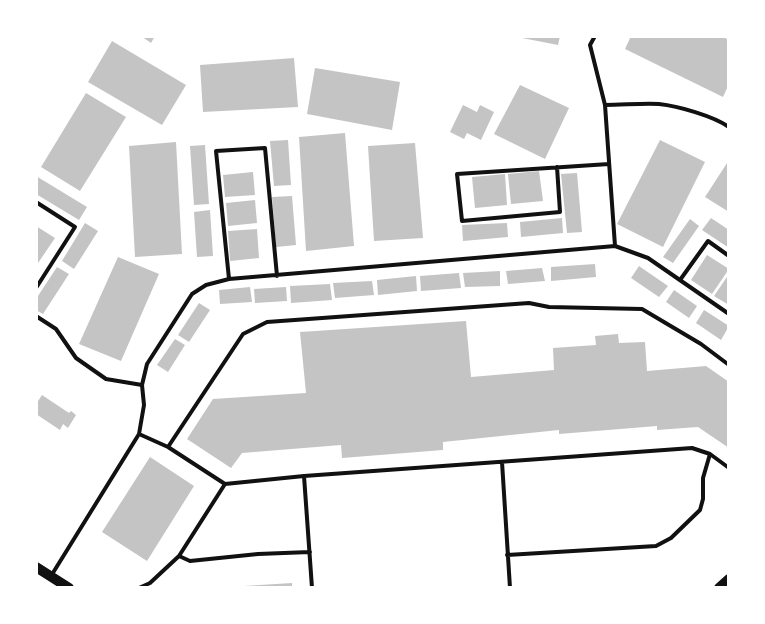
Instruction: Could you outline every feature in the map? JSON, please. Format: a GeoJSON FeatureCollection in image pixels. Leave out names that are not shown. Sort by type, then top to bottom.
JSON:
{"type":"FeatureCollection","features":[{"type":"Feature","properties":{"kind":"main road"},"geometry":{"type":"LineString","coordinates":[[36,567],[69,588]]}},
{"type":"Feature","properties":{"kind":"main road"},"geometry":{"type":"LineString","coordinates":[[719,588],[729,579]]}},
{"type":"Feature","properties":{"kind":"lane"},"geometry":{"type":"LineString","coordinates":[[595,36],[590,45],[605,105],[615,246]]}},
{"type":"Feature","properties":{"kind":"lane"},"geometry":{"type":"LineString","coordinates":[[605,105],[660,104],[696,112],[729,127]]}},
{"type":"Feature","properties":{"kind":"lane"},"geometry":{"type":"LineString","coordinates":[[229,279],[216,151],[265,148],[277,276]]}},
{"type":"Feature","properties":{"kind":"lane"},"geometry":{"type":"LineString","coordinates":[[557,167],[560,212],[462,221],[458,174],[557,167],[609,164]]}},
{"type":"Feature","properties":{"kind":"lane"},"geometry":{"type":"LineString","coordinates":[[36,202],[75,227],[36,288]]}},
{"type":"Feature","properties":{"kind":"lane"},"geometry":{"type":"LineString","coordinates":[[680,280],[708,241],[729,256]]}},
{"type":"Feature","properties":{"kind":"lane"},"geometry":{"type":"LineString","coordinates":[[51,576],[139,434],[144,405],[142,385],[147,364],[192,294],[206,285],[229,279],[615,246],[648,258],[729,314]]}},
{"type":"Feature","properties":{"kind":"lane"},"geometry":{"type":"LineString","coordinates":[[168,447],[243,334],[267,322],[529,303],[549,307],[642,309],[729,364]]}},
{"type":"Feature","properties":{"kind":"lane"},"geometry":{"type":"LineString","coordinates":[[36,316],[56,329],[76,358],[106,379],[142,385]]}},
{"type":"Feature","properties":{"kind":"lane"},"geometry":{"type":"LineString","coordinates":[[139,434],[168,447],[225,484],[304,476],[692,448],[710,454],[729,468]]}},
{"type":"Feature","properties":{"kind":"lane"},"geometry":{"type":"LineString","coordinates":[[507,555],[656,546],[671,538],[700,510],[703,499],[703,478],[710,454]]}},
{"type":"Feature","properties":{"kind":"lane"},"geometry":{"type":"LineString","coordinates":[[502,462],[510,588]]}},
{"type":"Feature","properties":{"kind":"lane"},"geometry":{"type":"LineString","coordinates":[[304,476],[312,588]]}},
{"type":"Feature","properties":{"kind":"lane"},"geometry":{"type":"LineString","coordinates":[[139,588],[150,583],[179,556],[225,484]]}},
{"type":"Feature","properties":{"kind":"lane"},"geometry":{"type":"LineString","coordinates":[[179,556],[190,560],[310,552]]}},
{"type":"Feature","properties":{"kind":"building"},"geometry":{"type":"Polygon","coordinates":[[[141,36],[155,36],[151,43],[141,36]]]}},
{"type":"Feature","properties":{"kind":"building"},"geometry":{"type":"Polygon","coordinates":[[[517,36],[560,36],[558,45],[517,36]]]}},
{"type":"Feature","properties":{"kind":"building"},"geometry":{"type":"Polygon","coordinates":[[[631,36],[721,36],[729,40],[729,84],[723,97],[625,49],[631,36]]]}},
{"type":"Feature","properties":{"kind":"building"},"geometry":{"type":"Polygon","coordinates":[[[112,41],[186,85],[162,125],[88,82],[112,41]]]}},
{"type":"Feature","properties":{"kind":"building"},"geometry":{"type":"Polygon","coordinates":[[[294,58],[298,107],[203,112],[200,65],[294,58]]]}},
{"type":"Feature","properties":{"kind":"building"},"geometry":{"type":"Polygon","coordinates":[[[315,68],[400,82],[392,130],[307,114],[315,68]]]}},
{"type":"Feature","properties":{"kind":"building"},"geometry":{"type":"Polygon","coordinates":[[[520,85],[569,108],[545,159],[494,134],[520,85]]]}},
{"type":"Feature","properties":{"kind":"building"},"geometry":{"type":"Polygon","coordinates":[[[86,93],[126,117],[80,191],[41,167],[86,93]]]}},
{"type":"Feature","properties":{"kind":"building"},"geometry":{"type":"Polygon","coordinates":[[[463,105],[477,112],[480,105],[494,112],[481,140],[467,133],[464,139],[450,132],[463,105]]]}},
{"type":"Feature","properties":{"kind":"building"},"geometry":{"type":"Polygon","coordinates":[[[345,133],[354,246],[306,251],[299,137],[345,133]]]}},
{"type":"Feature","properties":{"kind":"building"},"geometry":{"type":"Polygon","coordinates":[[[288,140],[291,185],[274,186],[270,141],[288,140]]]}},
{"type":"Feature","properties":{"kind":"building"},"geometry":{"type":"Polygon","coordinates":[[[660,140],[705,162],[663,247],[617,224],[660,140]]]}},
{"type":"Feature","properties":{"kind":"building"},"geometry":{"type":"Polygon","coordinates":[[[176,142],[182,254],[135,257],[129,146],[176,142]]]}},
{"type":"Feature","properties":{"kind":"building"},"geometry":{"type":"Polygon","coordinates":[[[415,143],[423,238],[374,241],[368,146],[415,143]]]}},
{"type":"Feature","properties":{"kind":"building"},"geometry":{"type":"Polygon","coordinates":[[[205,145],[209,204],[194,205],[190,146],[205,145]]]}},
{"type":"Feature","properties":{"kind":"building"},"geometry":{"type":"Polygon","coordinates":[[[729,160],[729,212],[705,197],[729,160]]]}},
{"type":"Feature","properties":{"kind":"building"},"geometry":{"type":"Polygon","coordinates":[[[539,171],[543,201],[511,204],[508,174],[539,171]]]}},
{"type":"Feature","properties":{"kind":"building"},"geometry":{"type":"Polygon","coordinates":[[[253,172],[255,195],[225,197],[223,175],[253,172]]]}},
{"type":"Feature","properties":{"kind":"building"},"geometry":{"type":"Polygon","coordinates":[[[577,173],[582,232],[567,233],[561,174],[577,173]]]}},
{"type":"Feature","properties":{"kind":"building"},"geometry":{"type":"Polygon","coordinates":[[[505,174],[507,205],[475,208],[472,177],[505,174]]]}},
{"type":"Feature","properties":{"kind":"building"},"geometry":{"type":"Polygon","coordinates":[[[36,176],[87,207],[79,220],[36,194],[36,176]]]}},
{"type":"Feature","properties":{"kind":"building"},"geometry":{"type":"Polygon","coordinates":[[[292,196],[296,245],[276,247],[272,197],[292,196]]]}},
{"type":"Feature","properties":{"kind":"building"},"geometry":{"type":"Polygon","coordinates":[[[255,200],[257,223],[228,226],[226,203],[255,200]]]}},
{"type":"Feature","properties":{"kind":"building"},"geometry":{"type":"Polygon","coordinates":[[[210,210],[213,256],[197,257],[194,212],[210,210]]]}},
{"type":"Feature","properties":{"kind":"building"},"geometry":{"type":"Polygon","coordinates":[[[562,218],[563,233],[521,237],[520,222],[562,218]]]}},
{"type":"Feature","properties":{"kind":"building"},"geometry":{"type":"Polygon","coordinates":[[[711,218],[729,230],[729,248],[702,230],[711,218]]]}},
{"type":"Feature","properties":{"kind":"building"},"geometry":{"type":"Polygon","coordinates":[[[690,219],[699,226],[673,263],[663,257],[690,219]]]}},
{"type":"Feature","properties":{"kind":"building"},"geometry":{"type":"Polygon","coordinates":[[[85,223],[98,231],[74,269],[62,261],[85,223]]]}},
{"type":"Feature","properties":{"kind":"building"},"geometry":{"type":"Polygon","coordinates":[[[507,223],[508,237],[463,241],[462,225],[507,223]]]}},
{"type":"Feature","properties":{"kind":"building"},"geometry":{"type":"Polygon","coordinates":[[[36,226],[55,238],[36,266],[36,226]]]}},
{"type":"Feature","properties":{"kind":"building"},"geometry":{"type":"Polygon","coordinates":[[[257,229],[259,258],[230,261],[228,231],[257,229]]]}},
{"type":"Feature","properties":{"kind":"building"},"geometry":{"type":"Polygon","coordinates":[[[707,255],[729,269],[712,294],[691,280],[707,255]]]}},
{"type":"Feature","properties":{"kind":"building"},"geometry":{"type":"Polygon","coordinates":[[[118,257],[159,274],[121,361],[79,344],[118,257]]]}},
{"type":"Feature","properties":{"kind":"building"},"geometry":{"type":"Polygon","coordinates":[[[595,264],[596,277],[551,281],[551,267],[595,264]]]}},
{"type":"Feature","properties":{"kind":"building"},"geometry":{"type":"Polygon","coordinates":[[[639,266],[668,286],[659,297],[631,278],[639,266]]]}},
{"type":"Feature","properties":{"kind":"building"},"geometry":{"type":"Polygon","coordinates":[[[57,267],[69,274],[43,314],[36,310],[36,299],[57,267]]]}},
{"type":"Feature","properties":{"kind":"building"},"geometry":{"type":"Polygon","coordinates":[[[542,268],[545,281],[508,284],[506,271],[542,268]]]}},
{"type":"Feature","properties":{"kind":"building"},"geometry":{"type":"Polygon","coordinates":[[[500,271],[500,286],[465,287],[463,273],[500,271]]]}},
{"type":"Feature","properties":{"kind":"building"},"geometry":{"type":"Polygon","coordinates":[[[459,273],[461,288],[421,291],[420,276],[459,273]]]}},
{"type":"Feature","properties":{"kind":"building"},"geometry":{"type":"Polygon","coordinates":[[[729,274],[729,305],[714,296],[729,274]]]}},
{"type":"Feature","properties":{"kind":"building"},"geometry":{"type":"Polygon","coordinates":[[[416,276],[417,291],[378,295],[377,280],[416,276]]]}},
{"type":"Feature","properties":{"kind":"building"},"geometry":{"type":"Polygon","coordinates":[[[372,281],[374,295],[335,298],[333,283],[372,281]]]}},
{"type":"Feature","properties":{"kind":"building"},"geometry":{"type":"Polygon","coordinates":[[[330,284],[332,300],[291,303],[290,286],[330,284]]]}},
{"type":"Feature","properties":{"kind":"building"},"geometry":{"type":"Polygon","coordinates":[[[250,287],[252,302],[220,304],[219,290],[250,287]]]}},
{"type":"Feature","properties":{"kind":"building"},"geometry":{"type":"Polygon","coordinates":[[[286,287],[287,301],[255,303],[254,289],[286,287]]]}},
{"type":"Feature","properties":{"kind":"building"},"geometry":{"type":"Polygon","coordinates":[[[674,290],[697,306],[689,318],[666,302],[674,290]]]}},
{"type":"Feature","properties":{"kind":"building"},"geometry":{"type":"Polygon","coordinates":[[[199,303],[210,310],[189,342],[178,335],[199,303]]]}},
{"type":"Feature","properties":{"kind":"building"},"geometry":{"type":"Polygon","coordinates":[[[704,310],[729,326],[721,340],[696,323],[704,310]]]}},
{"type":"Feature","properties":{"kind":"building"},"geometry":{"type":"Polygon","coordinates":[[[466,321],[471,377],[554,370],[553,348],[596,345],[595,336],[618,334],[619,343],[645,342],[647,371],[706,366],[729,382],[729,448],[698,427],[657,430],[657,426],[559,434],[559,430],[443,442],[443,450],[342,458],[341,445],[242,453],[231,468],[187,439],[213,399],[306,393],[300,332],[466,321]]]}},
{"type":"Feature","properties":{"kind":"building"},"geometry":{"type":"Polygon","coordinates":[[[175,339],[185,345],[168,372],[157,365],[175,339]]]}},
{"type":"Feature","properties":{"kind":"building"},"geometry":{"type":"Polygon","coordinates":[[[42,395],[69,413],[71,411],[76,415],[68,428],[63,424],[60,430],[36,414],[36,404],[42,395]]]}},
{"type":"Feature","properties":{"kind":"building"},"geometry":{"type":"Polygon","coordinates":[[[150,457],[194,486],[147,561],[102,532],[150,457]]]}},
{"type":"Feature","properties":{"kind":"building"},"geometry":{"type":"Polygon","coordinates":[[[292,583],[292,588],[244,588],[244,586],[292,583]]]}}]}
